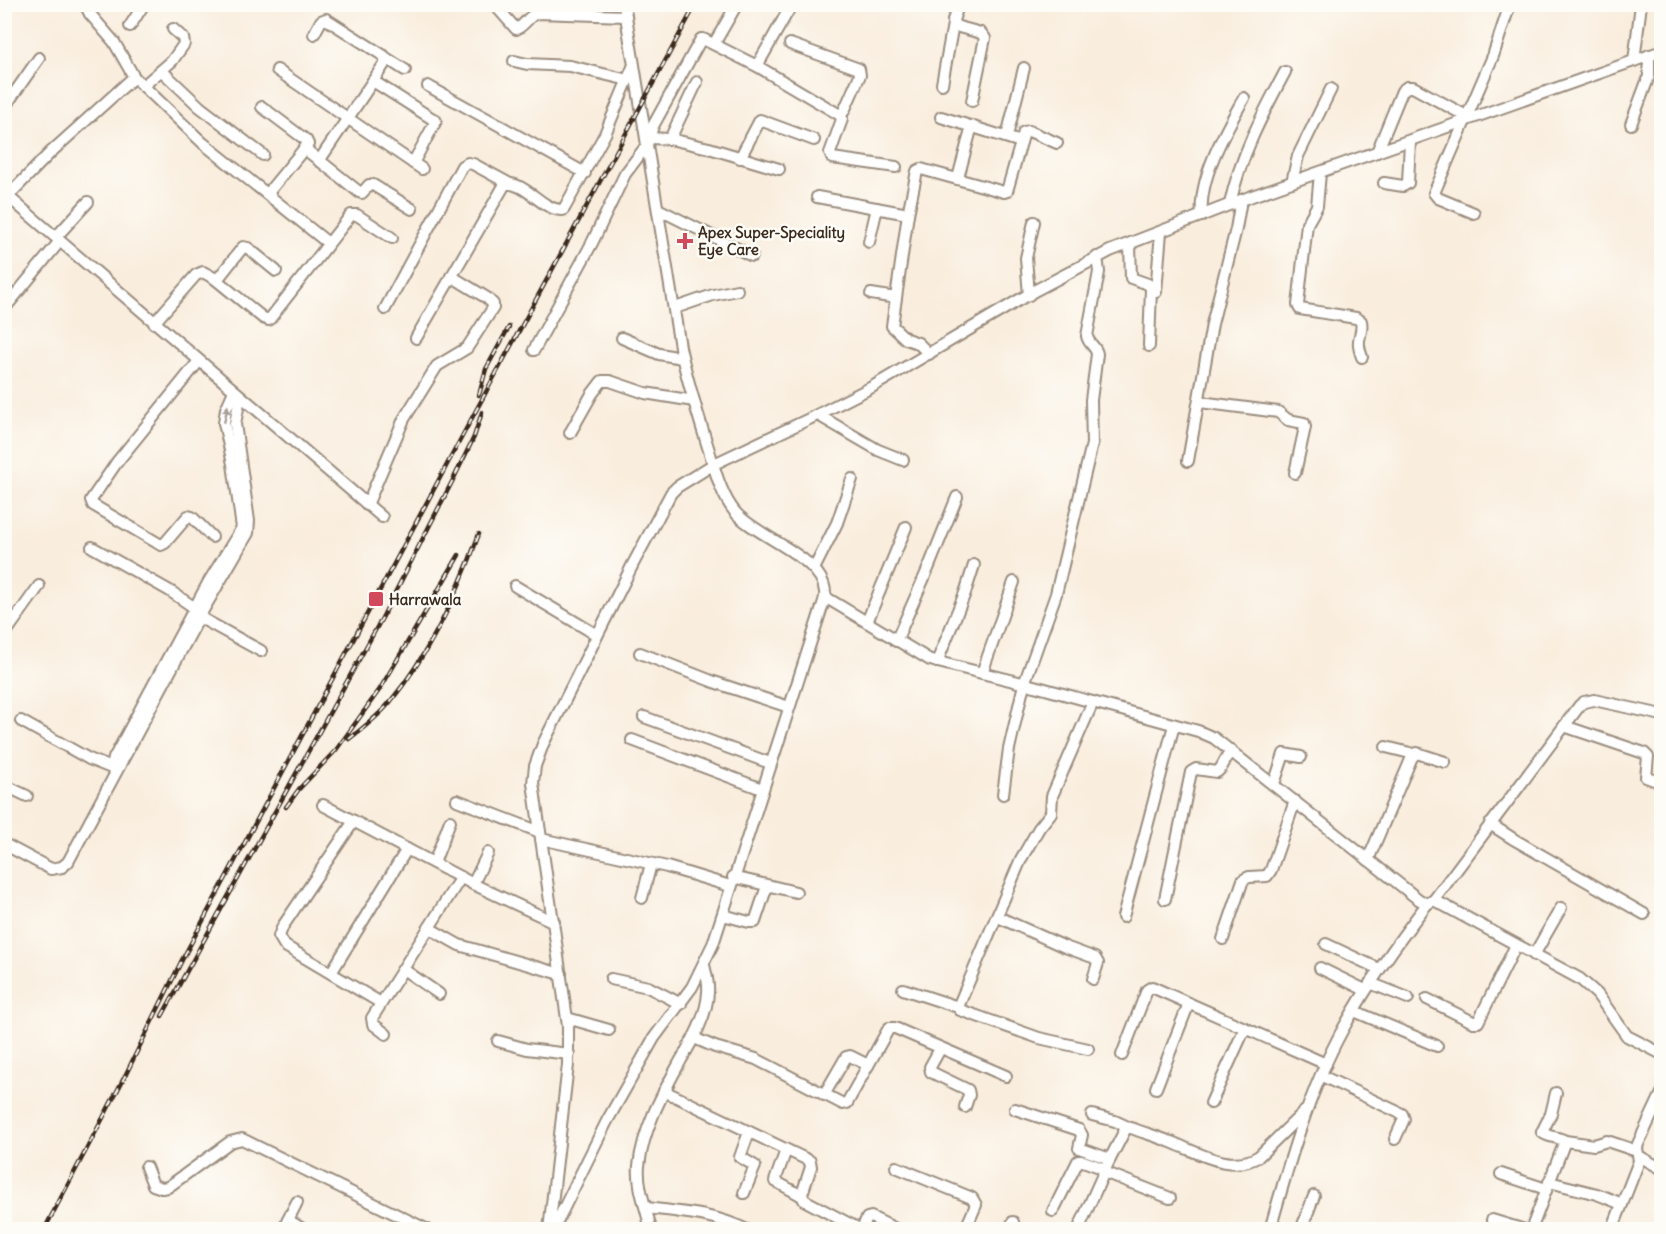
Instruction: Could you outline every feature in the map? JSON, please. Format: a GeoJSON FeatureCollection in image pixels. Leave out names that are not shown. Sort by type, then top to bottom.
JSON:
{"type":"FeatureCollection","features":[{"type":"Feature","properties":{"kind":"street"},"geometry":{"type":"LineString","coordinates":[[85,4],[90,14],[114,42],[134,77],[143,86],[203,143],[328,243]]}},
{"type":"Feature","properties":{"kind":"street"},"geometry":{"type":"LineString","coordinates":[[130,26],[144,4]]}},
{"type":"Feature","properties":{"kind":"street"},"geometry":{"type":"LineString","coordinates":[[494,4],[516,29],[532,15],[538,13],[625,10],[682,358],[714,464],[726,498],[734,511],[744,521],[814,569],[823,581],[825,597],[723,915],[704,965],[681,1004],[654,1038],[607,1121],[551,1230]]}},
{"type":"Feature","properties":{"kind":"street"},"geometry":{"type":"LineString","coordinates":[[714,44],[737,4]]}},
{"type":"Feature","properties":{"kind":"street"},"geometry":{"type":"LineString","coordinates":[[757,66],[792,4]]}},
{"type":"Feature","properties":{"kind":"street"},"geometry":{"type":"LineString","coordinates":[[942,84],[958,4]]}},
{"type":"Feature","properties":{"kind":"street"},"geometry":{"type":"LineString","coordinates":[[1474,213],[1438,198],[1434,193],[1493,56],[1510,4]]}},
{"type":"Feature","properties":{"kind":"street"},"geometry":{"type":"LineString","coordinates":[[1634,61],[1641,4]]}},
{"type":"Feature","properties":{"kind":"street"},"geometry":{"type":"LineString","coordinates":[[314,34],[321,21],[326,20],[405,70]]}},
{"type":"Feature","properties":{"kind":"street"},"geometry":{"type":"LineString","coordinates":[[953,24],[981,33],[985,38],[972,101]]}},
{"type":"Feature","properties":{"kind":"street"},"geometry":{"type":"LineString","coordinates":[[143,86],[172,61],[184,44],[183,38],[173,29]]}},
{"type":"Feature","properties":{"kind":"street"},"geometry":{"type":"LineString","coordinates":[[534,350],[587,253],[625,174],[648,141],[653,126],[701,39],[757,66],[840,115],[841,122],[829,156],[832,159],[896,167]]}},
{"type":"Feature","properties":{"kind":"street"},"geometry":{"type":"LineString","coordinates":[[790,44],[859,69],[860,75],[840,115]]}},
{"type":"Feature","properties":{"kind":"street"},"geometry":{"type":"LineString","coordinates":[[551,1230],[569,1054],[567,1018],[533,783],[537,757],[597,634],[671,493],[714,464],[818,415],[929,354],[1029,294],[1130,243],[1467,118],[1662,51]]}},
{"type":"Feature","properties":{"kind":"street"},"geometry":{"type":"LineString","coordinates":[[1631,124],[1648,76],[1649,55]]}},
{"type":"Feature","properties":{"kind":"street"},"geometry":{"type":"LineString","coordinates":[[4,108],[39,58]]}},
{"type":"Feature","properties":{"kind":"street"},"geometry":{"type":"LineString","coordinates":[[319,161],[386,62],[386,58]]}},
{"type":"Feature","properties":{"kind":"street"},"geometry":{"type":"LineString","coordinates":[[514,61],[527,64],[570,66],[628,80]]}},
{"type":"Feature","properties":{"kind":"street"},"geometry":{"type":"LineString","coordinates":[[385,309],[462,166],[468,163],[473,164],[560,211],[566,207],[585,173],[633,67]]}},
{"type":"Feature","properties":{"kind":"street"},"geometry":{"type":"LineString","coordinates":[[1007,136],[1024,68]]}},
{"type":"Feature","properties":{"kind":"street"},"geometry":{"type":"LineString","coordinates":[[277,70],[418,166],[436,124],[435,120],[373,81]]}},
{"type":"Feature","properties":{"kind":"street"},"geometry":{"type":"LineString","coordinates":[[162,71],[200,107],[263,155]]}},
{"type":"Feature","properties":{"kind":"street"},"geometry":{"type":"LineString","coordinates":[[1188,460],[1212,324],[1226,274],[1236,202],[1236,179],[1248,146],[1285,72]]}},
{"type":"Feature","properties":{"kind":"street"},"geometry":{"type":"LineString","coordinates":[[134,77],[6,194],[382,517]]}},
{"type":"Feature","properties":{"kind":"street"},"geometry":{"type":"LineString","coordinates":[[670,140],[697,82]]}},
{"type":"Feature","properties":{"kind":"street"},"geometry":{"type":"LineString","coordinates":[[428,86],[585,173]]}},
{"type":"Feature","properties":{"kind":"street"},"geometry":{"type":"LineString","coordinates":[[1377,152],[1402,91],[1407,87],[1413,87],[1467,118]]}},
{"type":"Feature","properties":{"kind":"street"},"geometry":{"type":"LineString","coordinates":[[1292,182],[1298,156],[1331,89]]}},
{"type":"Feature","properties":{"kind":"street"},"geometry":{"type":"LineString","coordinates":[[1202,216],[1202,195],[1217,149],[1244,98]]}},
{"type":"Feature","properties":{"kind":"street"},"geometry":{"type":"LineString","coordinates":[[262,107],[308,142],[306,149],[267,194]]}},
{"type":"Feature","properties":{"kind":"street"},"geometry":{"type":"LineString","coordinates":[[941,117],[1021,142]]}},
{"type":"Feature","properties":{"kind":"street"},"geometry":{"type":"LineString","coordinates":[[740,158],[760,120],[814,140]]}},
{"type":"Feature","properties":{"kind":"street"},"geometry":{"type":"LineString","coordinates":[[958,178],[972,126]]}},
{"type":"Feature","properties":{"kind":"street"},"geometry":{"type":"LineString","coordinates":[[929,354],[918,343],[906,339],[892,326],[908,214],[917,171],[921,169],[1004,192],[1007,191],[1024,132],[1029,131],[1057,143]]}},
{"type":"Feature","properties":{"kind":"street"},"geometry":{"type":"LineString","coordinates":[[648,141],[670,140],[709,148],[779,169]]}},
{"type":"Feature","properties":{"kind":"street"},"geometry":{"type":"LineString","coordinates":[[1384,183],[1403,186],[1408,183],[1410,141]]}},
{"type":"Feature","properties":{"kind":"street"},"geometry":{"type":"LineString","coordinates":[[306,149],[359,192],[362,193],[369,185],[373,185],[412,209]]}},
{"type":"Feature","properties":{"kind":"street"},"geometry":{"type":"LineString","coordinates":[[1320,172],[1317,206],[1309,219],[1306,232],[1298,305],[1300,309],[1356,318],[1361,321],[1358,343],[1362,357]]}},
{"type":"Feature","properties":{"kind":"street"},"geometry":{"type":"LineString","coordinates":[[416,338],[502,187],[508,183]]}},
{"type":"Feature","properties":{"kind":"street"},"geometry":{"type":"LineString","coordinates":[[817,198],[908,214]]}},
{"type":"Feature","properties":{"kind":"street"},"geometry":{"type":"LineString","coordinates":[[4,309],[88,202]]}},
{"type":"Feature","properties":{"kind":"street"},"geometry":{"type":"LineString","coordinates":[[870,242],[877,208]]}},
{"type":"Feature","properties":{"kind":"street"},"geometry":{"type":"LineString","coordinates":[[658,209],[752,256]]}},
{"type":"Feature","properties":{"kind":"street"},"geometry":{"type":"LineString","coordinates":[[154,323],[199,272],[206,273],[217,280],[263,318],[269,320],[349,217],[354,214],[392,238]]}},
{"type":"Feature","properties":{"kind":"street"},"geometry":{"type":"LineString","coordinates":[[1029,294],[1026,258],[1034,222]]}},
{"type":"Feature","properties":{"kind":"street"},"geometry":{"type":"LineString","coordinates":[[1156,292],[1161,232]]}},
{"type":"Feature","properties":{"kind":"street"},"geometry":{"type":"LineString","coordinates":[[1130,243],[1131,278],[1148,284],[1151,288],[1149,346]]}},
{"type":"Feature","properties":{"kind":"street"},"geometry":{"type":"LineString","coordinates":[[217,280],[243,247],[248,248],[276,271]]}},
{"type":"Feature","properties":{"kind":"street"},"geometry":{"type":"LineString","coordinates":[[1003,794],[1009,749],[1024,684],[1059,585],[1092,444],[1091,400],[1097,354],[1087,336],[1099,272],[1097,258]]}},
{"type":"Feature","properties":{"kind":"street"},"geometry":{"type":"LineString","coordinates":[[367,505],[404,419],[427,386],[437,366],[466,348],[493,308],[493,304],[487,298],[451,276]]}},
{"type":"Feature","properties":{"kind":"street"},"geometry":{"type":"LineString","coordinates":[[675,308],[738,290]]}},
{"type":"Feature","properties":{"kind":"street"},"geometry":{"type":"LineString","coordinates":[[871,294],[896,298]]}},
{"type":"Feature","properties":{"kind":"street"},"geometry":{"type":"LineString","coordinates":[[622,338],[658,354],[682,358]]}},
{"type":"Feature","properties":{"kind":"street"},"geometry":{"type":"LineString","coordinates":[[199,361],[117,462],[91,500],[93,505],[161,545],[188,516],[192,517],[212,537]]}},
{"type":"Feature","properties":{"kind":"street"},"geometry":{"type":"LineString","coordinates":[[570,433],[602,381],[610,381],[645,393],[694,401]]}},
{"type":"Feature","properties":{"kind":"street"},"geometry":{"type":"LineString","coordinates":[[4,844],[48,868],[62,867],[69,862],[197,613],[246,528],[224,423],[226,409],[237,394]]}},
{"type":"Feature","properties":{"kind":"street"},"geometry":{"type":"LineString","coordinates":[[1200,402],[1278,412],[1288,420],[1304,423],[1295,472]]}},
{"type":"Feature","properties":{"kind":"street"},"geometry":{"type":"LineString","coordinates":[[818,415],[878,450],[903,460]]}},
{"type":"Feature","properties":{"kind":"street"},"geometry":{"type":"LineString","coordinates":[[814,569],[837,523],[852,479]]}},
{"type":"Feature","properties":{"kind":"street"},"geometry":{"type":"LineString","coordinates":[[896,641],[957,496]]}},
{"type":"Feature","properties":{"kind":"street"},"geometry":{"type":"LineString","coordinates":[[867,621],[906,527]]}},
{"type":"Feature","properties":{"kind":"street"},"geometry":{"type":"LineString","coordinates":[[92,547],[170,591],[187,602],[197,613],[261,651]]}},
{"type":"Feature","properties":{"kind":"street"},"geometry":{"type":"LineString","coordinates":[[937,662],[974,565]]}},
{"type":"Feature","properties":{"kind":"street"},"geometry":{"type":"LineString","coordinates":[[982,673],[1014,582]]}},
{"type":"Feature","properties":{"kind":"street"},"geometry":{"type":"LineString","coordinates":[[4,635],[39,586]]}},
{"type":"Feature","properties":{"kind":"street"},"geometry":{"type":"LineString","coordinates":[[515,586],[597,634]]}},
{"type":"Feature","properties":{"kind":"street"},"geometry":{"type":"LineString","coordinates":[[825,597],[896,641],[937,662],[1093,702],[1214,738],[1418,899],[1430,902],[1516,945],[1585,983],[1627,1036],[1662,1054]]}},
{"type":"Feature","properties":{"kind":"street"},"geometry":{"type":"LineString","coordinates":[[640,653],[714,682],[789,707]]}},
{"type":"Feature","properties":{"kind":"street"},"geometry":{"type":"LineString","coordinates":[[1270,1230],[1283,1184],[1326,1064],[1379,969],[1580,705],[1588,700],[1662,715]]}},
{"type":"Feature","properties":{"kind":"street"},"geometry":{"type":"LineString","coordinates":[[958,1007],[1021,859],[1039,828],[1051,813],[1052,796],[1093,702]]}},
{"type":"Feature","properties":{"kind":"street"},"geometry":{"type":"LineString","coordinates":[[644,717],[771,764]]}},
{"type":"Feature","properties":{"kind":"street"},"geometry":{"type":"LineString","coordinates":[[21,721],[115,771]]}},
{"type":"Feature","properties":{"kind":"street"},"geometry":{"type":"LineString","coordinates":[[1123,917],[1174,725]]}},
{"type":"Feature","properties":{"kind":"street"},"geometry":{"type":"LineString","coordinates":[[1564,726],[1644,753],[1648,757],[1646,777],[1662,783]]}},
{"type":"Feature","properties":{"kind":"street"},"geometry":{"type":"LineString","coordinates":[[632,740],[762,789]]}},
{"type":"Feature","properties":{"kind":"street"},"geometry":{"type":"LineString","coordinates":[[1386,747],[1445,762]]}},
{"type":"Feature","properties":{"kind":"street"},"geometry":{"type":"LineString","coordinates":[[1165,899],[1191,772],[1196,769],[1217,772],[1231,750]]}},
{"type":"Feature","properties":{"kind":"street"},"geometry":{"type":"LineString","coordinates":[[1274,784],[1284,754],[1301,757]]}},
{"type":"Feature","properties":{"kind":"street"},"geometry":{"type":"LineString","coordinates":[[1368,860],[1414,754]]}},
{"type":"Feature","properties":{"kind":"street"},"geometry":{"type":"LineString","coordinates":[[4,785],[27,795]]}},
{"type":"Feature","properties":{"kind":"street"},"geometry":{"type":"LineString","coordinates":[[457,800],[541,836],[732,882],[796,892]]}},
{"type":"Feature","properties":{"kind":"street"},"geometry":{"type":"LineString","coordinates":[[1223,939],[1243,880],[1269,874],[1295,801]]}},
{"type":"Feature","properties":{"kind":"street"},"geometry":{"type":"LineString","coordinates":[[323,805],[473,884],[554,922]]}},
{"type":"Feature","properties":{"kind":"street"},"geometry":{"type":"LineString","coordinates":[[354,821],[283,926],[279,936],[285,946],[381,1003]]}},
{"type":"Feature","properties":{"kind":"street"},"geometry":{"type":"LineString","coordinates":[[434,862],[450,821]]}},
{"type":"Feature","properties":{"kind":"street"},"geometry":{"type":"LineString","coordinates":[[1490,824],[1644,914]]}},
{"type":"Feature","properties":{"kind":"street"},"geometry":{"type":"LineString","coordinates":[[331,973],[407,849]]}},
{"type":"Feature","properties":{"kind":"street"},"geometry":{"type":"LineString","coordinates":[[473,884],[488,852]]}},
{"type":"Feature","properties":{"kind":"street"},"geometry":{"type":"LineString","coordinates":[[642,898],[651,864]]}},
{"type":"Feature","properties":{"kind":"street"},"geometry":{"type":"LineString","coordinates":[[386,1034],[371,1020],[461,877]]}},
{"type":"Feature","properties":{"kind":"street"},"geometry":{"type":"LineString","coordinates":[[723,915],[755,922],[767,886]]}},
{"type":"Feature","properties":{"kind":"street"},"geometry":{"type":"LineString","coordinates":[[1534,955],[1561,908]]}},
{"type":"Feature","properties":{"kind":"street"},"geometry":{"type":"LineString","coordinates":[[998,916],[1065,947],[1095,958],[1098,963],[1093,979]]}},
{"type":"Feature","properties":{"kind":"street"},"geometry":{"type":"LineString","coordinates":[[429,928],[459,945],[561,974]]}},
{"type":"Feature","properties":{"kind":"street"},"geometry":{"type":"LineString","coordinates":[[1326,944],[1379,969]]}},
{"type":"Feature","properties":{"kind":"street"},"geometry":{"type":"LineString","coordinates":[[1427,999],[1473,1023],[1478,1022],[1516,945]]}},
{"type":"Feature","properties":{"kind":"street"},"geometry":{"type":"LineString","coordinates":[[651,1230],[640,1184],[640,1165],[646,1137],[664,1091],[694,1038],[707,1003],[709,991],[704,965]]}},
{"type":"Feature","properties":{"kind":"street"},"geometry":{"type":"LineString","coordinates":[[1320,968],[1408,998]]}},
{"type":"Feature","properties":{"kind":"street"},"geometry":{"type":"LineString","coordinates":[[403,969],[439,994]]}},
{"type":"Feature","properties":{"kind":"street"},"geometry":{"type":"LineString","coordinates":[[611,978],[648,987],[681,1004]]}},
{"type":"Feature","properties":{"kind":"street"},"geometry":{"type":"LineString","coordinates":[[1122,1055],[1149,988],[1155,988],[1326,1064]]}},
{"type":"Feature","properties":{"kind":"street"},"geometry":{"type":"LineString","coordinates":[[903,989],[1039,1038],[1088,1049]]}},
{"type":"Feature","properties":{"kind":"street"},"geometry":{"type":"LineString","coordinates":[[1156,1088],[1189,1003]]}},
{"type":"Feature","properties":{"kind":"street"},"geometry":{"type":"LineString","coordinates":[[1354,1011],[1437,1046]]}},
{"type":"Feature","properties":{"kind":"street"},"geometry":{"type":"LineString","coordinates":[[567,1018],[609,1030]]}},
{"type":"Feature","properties":{"kind":"street"},"geometry":{"type":"LineString","coordinates":[[694,1038],[756,1059],[840,1103],[847,1103],[889,1028],[895,1028],[1006,1076]]}},
{"type":"Feature","properties":{"kind":"street"},"geometry":{"type":"LineString","coordinates":[[1211,1103],[1245,1028]]}},
{"type":"Feature","properties":{"kind":"street"},"geometry":{"type":"LineString","coordinates":[[498,1041],[527,1049],[569,1054]]}},
{"type":"Feature","properties":{"kind":"street"},"geometry":{"type":"LineString","coordinates":[[940,1049],[930,1067],[931,1072],[968,1090],[969,1095],[965,1107]]}},
{"type":"Feature","properties":{"kind":"street"},"geometry":{"type":"LineString","coordinates":[[824,1095],[846,1057],[850,1056],[868,1065]]}},
{"type":"Feature","properties":{"kind":"street"},"geometry":{"type":"LineString","coordinates":[[1322,1076],[1402,1114],[1404,1119],[1395,1139]]}},
{"type":"Feature","properties":{"kind":"street"},"geometry":{"type":"LineString","coordinates":[[664,1091],[812,1163],[802,1197]]}},
{"type":"Feature","properties":{"kind":"street"},"geometry":{"type":"LineString","coordinates":[[1556,1093],[1551,1114],[1542,1132],[1545,1135],[1591,1145],[1607,1141],[1638,1153],[1662,1169]]}},
{"type":"Feature","properties":{"kind":"street"},"geometry":{"type":"LineString","coordinates":[[1612,1230],[1639,1161],[1638,1144],[1658,1108],[1662,1093]]}},
{"type":"Feature","properties":{"kind":"street"},"geometry":{"type":"LineString","coordinates":[[1092,1115],[1115,1121],[1210,1157],[1231,1163],[1241,1163],[1259,1156],[1309,1107]]}},
{"type":"Feature","properties":{"kind":"street"},"geometry":{"type":"LineString","coordinates":[[1015,1109],[1079,1130],[1082,1135],[1079,1148],[1106,1167],[1170,1198]]}},
{"type":"Feature","properties":{"kind":"street"},"geometry":{"type":"LineString","coordinates":[[1080,1229],[1106,1167],[1128,1127]]}},
{"type":"Feature","properties":{"kind":"street"},"geometry":{"type":"LineString","coordinates":[[744,1193],[755,1166],[740,1157],[749,1132]]}},
{"type":"Feature","properties":{"kind":"street"},"geometry":{"type":"LineString","coordinates":[[146,1167],[153,1185],[168,1187],[230,1142],[242,1139],[428,1230]]}},
{"type":"Feature","properties":{"kind":"street"},"geometry":{"type":"LineString","coordinates":[[1531,1230],[1566,1141]]}},
{"type":"Feature","properties":{"kind":"street"},"geometry":{"type":"LineString","coordinates":[[786,1150],[775,1181],[804,1200],[859,1229],[863,1227],[867,1218],[871,1217],[898,1230]]}},
{"type":"Feature","properties":{"kind":"street"},"geometry":{"type":"LineString","coordinates":[[1053,1211],[1078,1161],[1106,1167]]}},
{"type":"Feature","properties":{"kind":"street"},"geometry":{"type":"LineString","coordinates":[[896,1167],[972,1198],[976,1205],[965,1230]]}},
{"type":"Feature","properties":{"kind":"street"},"geometry":{"type":"LineString","coordinates":[[1501,1174],[1597,1194],[1622,1204]]}},
{"type":"Feature","properties":{"kind":"street"},"geometry":{"type":"LineString","coordinates":[[1302,1230],[1314,1196]]}},
{"type":"Feature","properties":{"kind":"street"},"geometry":{"type":"LineString","coordinates":[[297,1202],[285,1225],[304,1230]]}},
{"type":"Feature","properties":{"kind":"street"},"geometry":{"type":"LineString","coordinates":[[646,1208],[706,1215],[731,1222],[747,1230]]}},
{"type":"Feature","properties":{"kind":"street"},"geometry":{"type":"LineString","coordinates":[[1492,1220],[1506,1227],[1525,1230]]}},
{"type":"Feature","properties":{"kind":"railway"},"geometry":{"type":"LineString","coordinates":[[44,1230],[125,1076],[182,960],[696,4]]}},
{"type":"Feature","properties":{"kind":"railway"},"geometry":{"type":"LineString","coordinates":[[479,395],[486,369],[509,327]]}},
{"type":"Feature","properties":{"kind":"railway"},"geometry":{"type":"LineString","coordinates":[[162,1016],[382,618],[474,437],[482,412]]}},
{"type":"Feature","properties":{"kind":"railway"},"geometry":{"type":"LineString","coordinates":[[349,739],[386,707],[418,663],[442,622],[479,534]]}},
{"type":"Feature","properties":{"kind":"railway"},"geometry":{"type":"LineString","coordinates":[[286,807],[299,789],[336,750],[380,689],[459,555]]}},
{"type":"Feature","properties":{"kind":"place","name":"Apex Super-Speciality Eye Care"},"geometry":{"type":"Point","coordinates":[685,241]}},
{"type":"Feature","properties":{"kind":"place","name":"Harrawala"},"geometry":{"type":"Point","coordinates":[376,599]}}]}
